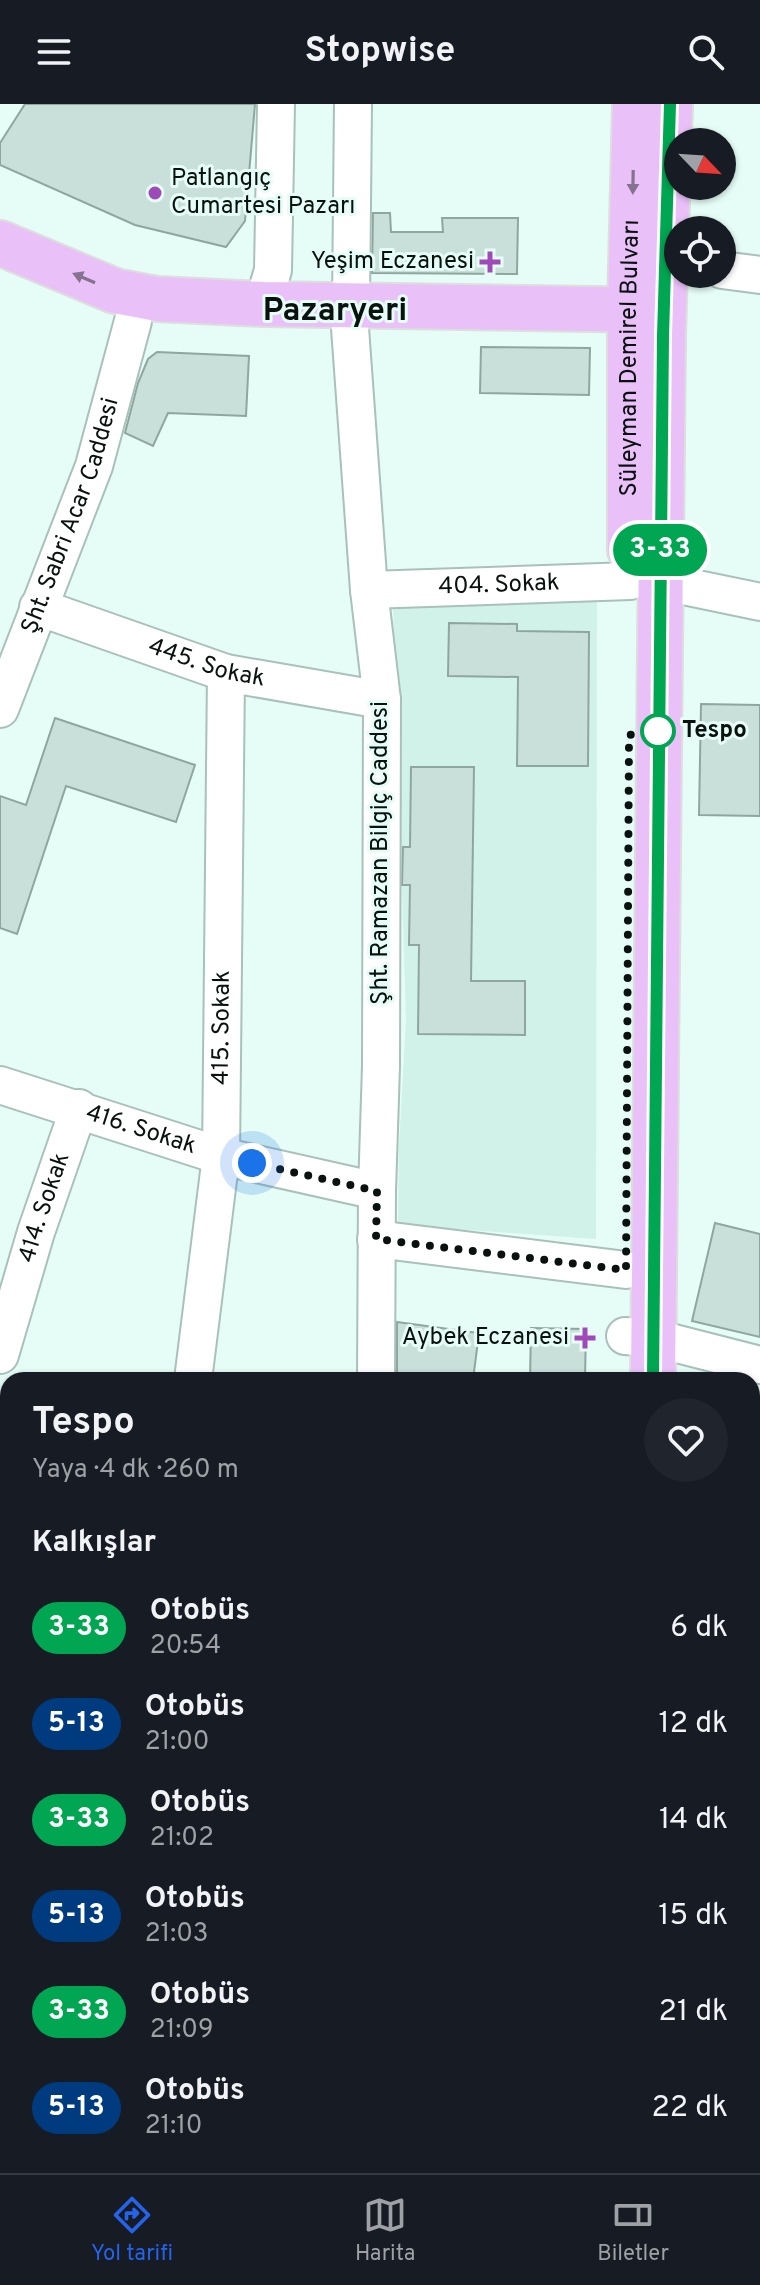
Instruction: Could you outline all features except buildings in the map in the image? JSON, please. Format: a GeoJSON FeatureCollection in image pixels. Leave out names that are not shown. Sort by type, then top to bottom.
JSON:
{"type":"FeatureCollection","features":[{"type":"Feature","properties":{"kind":"main road","name":"Süleyman Demirel Bulvarı"},"geometry":{"type":"LineString","coordinates":[[630,1372],[644,1351],[646,323],[635,104]]}},
{"type":"Feature","properties":{"kind":"main road","name":"Süleyman Demirel Bulvarı"},"geometry":{"type":"LineString","coordinates":[[670,104],[671,216]]}},
{"type":"Feature","properties":{"kind":"main road"},"geometry":{"type":"LineString","coordinates":[[0,243],[115,291],[157,299],[263,304],[350,316]]}},
{"type":"Feature","properties":{"kind":"main road"},"geometry":{"type":"LineString","coordinates":[[0,273],[99,314],[169,325],[350,316],[646,323]]}},
{"type":"Feature","properties":{"kind":"main road","name":"Süleyman Demirel Bulvarı"},"geometry":{"type":"LineString","coordinates":[[646,323],[664,282]]}},
{"type":"Feature","properties":{"kind":"main road","name":"Süleyman Demirel Bulvarı"},"geometry":{"type":"LineString","coordinates":[[644,581],[626,1270],[644,1351]]}},
{"type":"Feature","properties":{"kind":"street"},"geometry":{"type":"LineString","coordinates":[[263,304],[273,270],[276,104]]}},
{"type":"Feature","properties":{"kind":"street","name":"Şht. Ramazan Bilgiç Caddesi"},"geometry":{"type":"LineString","coordinates":[[353,104],[350,316],[369,590],[382,700],[376,1372]]}},
{"type":"Feature","properties":{"kind":"street"},"geometry":{"type":"LineString","coordinates":[[736,272],[760,275]]}},
{"type":"Feature","properties":{"kind":"street","name":"Şht. Sabri Acar Caddesi"},"geometry":{"type":"LineString","coordinates":[[0,709],[94,466],[133,321]]}},
{"type":"Feature","properties":{"kind":"street","name":"404. Sokak"},"geometry":{"type":"LineString","coordinates":[[369,590],[644,581],[760,602]]}},
{"type":"Feature","properties":{"kind":"street","name":"445. Sokak"},"geometry":{"type":"LineString","coordinates":[[38,607],[226,673],[382,700]]}},
{"type":"Feature","properties":{"kind":"street","name":"415. Sokak"},"geometry":{"type":"LineString","coordinates":[[194,1372],[221,1156],[226,673]]}},
{"type":"Feature","properties":{"kind":"street","name":"416. Sokak"},"geometry":{"type":"LineString","coordinates":[[0,1085],[221,1156],[377,1191]]}},
{"type":"Feature","properties":{"kind":"street","name":"414. Sokak"},"geometry":{"type":"LineString","coordinates":[[0,1355],[36,1232],[79,1108]]}},
{"type":"Feature","properties":{"kind":"street"},"geometry":{"type":"LineString","coordinates":[[376,1239],[626,1270]]}},
{"type":"Feature","properties":{"kind":"street"},"geometry":{"type":"LineString","coordinates":[[644,1351],[760,1365]]}},
{"type":"Feature","properties":{"kind":"shaded area"},"geometry":{"type":"Polygon","coordinates":[[[597,600],[596,1239],[398,1225],[406,1019],[393,606],[597,600]]]}},
{"type":"Feature","properties":{"kind":"bus line","name":"3-33"},"geometry":{"type":"LineString","coordinates":[[653,1372],[659,581],[670,104]]}},
{"type":"Feature","properties":{"kind":"place","name":"Patlangıç Cumartesi Pazarı"},"geometry":{"type":"Point","coordinates":[155,193]}},
{"type":"Feature","properties":{"kind":"place","name":"Yeşim Eczanesi"},"geometry":{"type":"Point","coordinates":[490,262]}},
{"type":"Feature","properties":{"kind":"place","name":"Tespo"},"geometry":{"type":"Point","coordinates":[658,731]}},
{"type":"Feature","properties":{"kind":"place","name":"Aybek Eczanesi"},"geometry":{"type":"Point","coordinates":[585,1338]}},
{"type":"Feature","properties":{"kind":"district","name":"Pazaryeri"},"geometry":{"type":"Point","coordinates":[335,312]}},
{"type":"Feature","properties":{"kind":"route"},"geometry":{"type":"LineString","coordinates":[[252,1163],[377,1191],[376,1239],[626,1270],[629,735],[658,731]]}}]}
